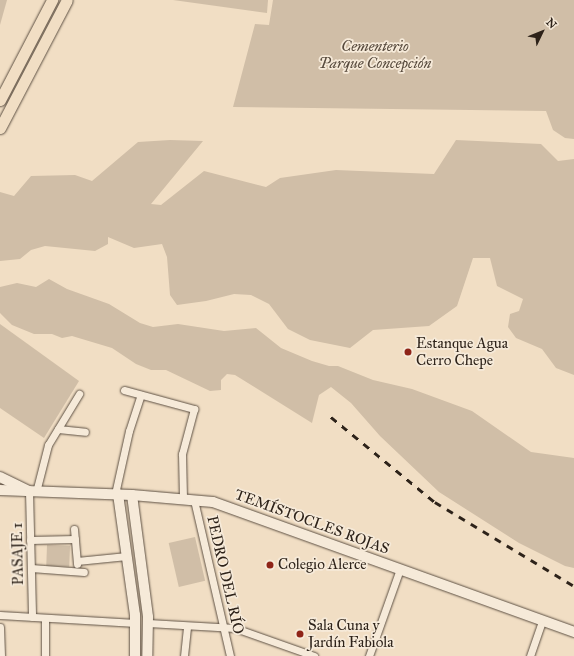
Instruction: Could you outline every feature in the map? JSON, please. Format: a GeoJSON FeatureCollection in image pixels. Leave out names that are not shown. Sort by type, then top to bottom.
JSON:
{"type":"FeatureCollection","features":[{"type":"Feature","properties":{"kind":"main road"},"geometry":{"type":"LineString","coordinates":[[0,100],[52,0]]}},
{"type":"Feature","properties":{"kind":"main road"},"geometry":{"type":"LineString","coordinates":[[0,128],[67,0]]}},
{"type":"Feature","properties":{"kind":"street"},"geometry":{"type":"LineString","coordinates":[[124,390],[194,409],[182,454],[183,498]]}},
{"type":"Feature","properties":{"kind":"street","name":"PASAJE 1"},"geometry":{"type":"LineString","coordinates":[[32,617],[30,540],[32,492],[46,452],[79,394]]}},
{"type":"Feature","properties":{"kind":"street"},"geometry":{"type":"LineString","coordinates":[[135,656],[136,623],[127,556],[116,494],[129,431],[141,395]]}},
{"type":"Feature","properties":{"kind":"street"},"geometry":{"type":"LineString","coordinates":[[58,429],[86,432]]}},
{"type":"Feature","properties":{"kind":"street","name":"TEMÍSTOCLES ROJAS"},"geometry":{"type":"LineString","coordinates":[[0,477],[32,492]]}},
{"type":"Feature","properties":{"kind":"street","name":"TEMÍSTOCLES ROJAS"},"geometry":{"type":"LineString","coordinates":[[0,490],[183,498],[219,504],[574,632]]}},
{"type":"Feature","properties":{"kind":"street"},"geometry":{"type":"LineString","coordinates":[[132,495],[148,623],[148,656]]}},
{"type":"Feature","properties":{"kind":"street","name":"PEDRO DEL RÍO"},"geometry":{"type":"LineString","coordinates":[[194,500],[230,656]]}},
{"type":"Feature","properties":{"kind":"street"},"geometry":{"type":"LineString","coordinates":[[31,568],[81,571],[77,561],[74,529]]}},
{"type":"Feature","properties":{"kind":"street"},"geometry":{"type":"LineString","coordinates":[[30,540],[75,539]]}},
{"type":"Feature","properties":{"kind":"street"},"geometry":{"type":"LineString","coordinates":[[77,561],[127,556]]}},
{"type":"Feature","properties":{"kind":"street"},"geometry":{"type":"LineString","coordinates":[[368,656],[400,569]]}},
{"type":"Feature","properties":{"kind":"street"},"geometry":{"type":"LineString","coordinates":[[0,615],[136,623]]}},
{"type":"Feature","properties":{"kind":"street"},"geometry":{"type":"LineString","coordinates":[[45,618],[46,656]]}},
{"type":"Feature","properties":{"kind":"street"},"geometry":{"type":"LineString","coordinates":[[530,656],[542,621]]}},
{"type":"Feature","properties":{"kind":"street"},"geometry":{"type":"LineString","coordinates":[[148,623],[224,627],[243,630],[314,656]]}},
{"type":"Feature","properties":{"kind":"street"},"geometry":{"type":"LineString","coordinates":[[184,656],[187,626]]}},
{"type":"Feature","properties":{"kind":"street"},"geometry":{"type":"LineString","coordinates":[[0,627],[1,656]]}},
{"type":"Feature","properties":{"kind":"green space"},"geometry":{"type":"Polygon","coordinates":[[[0,0],[7,0],[0,25],[0,0]]]}},
{"type":"Feature","properties":{"kind":"green space"},"geometry":{"type":"Polygon","coordinates":[[[173,0],[268,0],[267,13],[173,0]]]}},
{"type":"Feature","properties":{"kind":"green space","name":"Cementerio Parque Concepción"},"geometry":{"type":"Polygon","coordinates":[[[273,0],[574,0],[574,139],[565,138],[553,130],[546,111],[233,107],[255,24],[269,25],[273,0]]]}},
{"type":"Feature","properties":{"kind":"green space"},"geometry":{"type":"Polygon","coordinates":[[[170,140],[203,141],[151,204],[161,205],[204,171],[266,187],[280,178],[336,170],[434,174],[456,140],[541,144],[558,161],[574,159],[574,375],[556,368],[542,349],[516,338],[508,327],[510,314],[519,311],[523,299],[497,286],[490,258],[473,258],[457,306],[429,326],[373,330],[350,348],[310,340],[288,329],[269,304],[251,295],[234,294],[206,301],[177,305],[170,295],[167,257],[162,244],[134,248],[108,237],[108,244],[95,251],[45,246],[31,250],[20,259],[0,261],[0,192],[14,196],[31,176],[75,175],[92,181],[138,142],[170,140]]]}},
{"type":"Feature","properties":{"kind":"green space"},"geometry":{"type":"Polygon","coordinates":[[[49,279],[67,289],[109,304],[140,323],[153,327],[178,324],[224,331],[256,328],[281,348],[312,361],[329,366],[338,366],[373,380],[412,389],[472,411],[531,452],[574,458],[574,568],[565,566],[519,543],[439,492],[380,436],[351,403],[331,387],[319,395],[312,423],[235,375],[227,374],[221,380],[221,390],[210,391],[166,370],[151,370],[136,364],[112,348],[72,336],[62,338],[52,334],[34,334],[12,325],[0,313],[0,287],[17,283],[36,287],[49,279]]]}},
{"type":"Feature","properties":{"kind":"green space"},"geometry":{"type":"Polygon","coordinates":[[[0,324],[79,381],[44,438],[0,408],[0,324]]]}},
{"type":"Feature","properties":{"kind":"green space"},"geometry":{"type":"Polygon","coordinates":[[[195,537],[205,581],[179,587],[169,543],[195,537]]]}},
{"type":"Feature","properties":{"kind":"green space"},"geometry":{"type":"Polygon","coordinates":[[[47,545],[70,546],[69,567],[46,566],[47,545]]]}},
{"type":"Feature","properties":{"kind":"railway"},"geometry":{"type":"LineString","coordinates":[[331,417],[435,502],[574,586]]}},
{"type":"Feature","properties":{"kind":"place","name":"Estanque Agua Cerro Chepe"},"geometry":{"type":"Point","coordinates":[408,352]}},
{"type":"Feature","properties":{"kind":"place","name":"Colegio Alerce"},"geometry":{"type":"Point","coordinates":[270,565]}},
{"type":"Feature","properties":{"kind":"place","name":"Sala Cuna y Jardín Fabiola"},"geometry":{"type":"Point","coordinates":[300,634]}}]}
